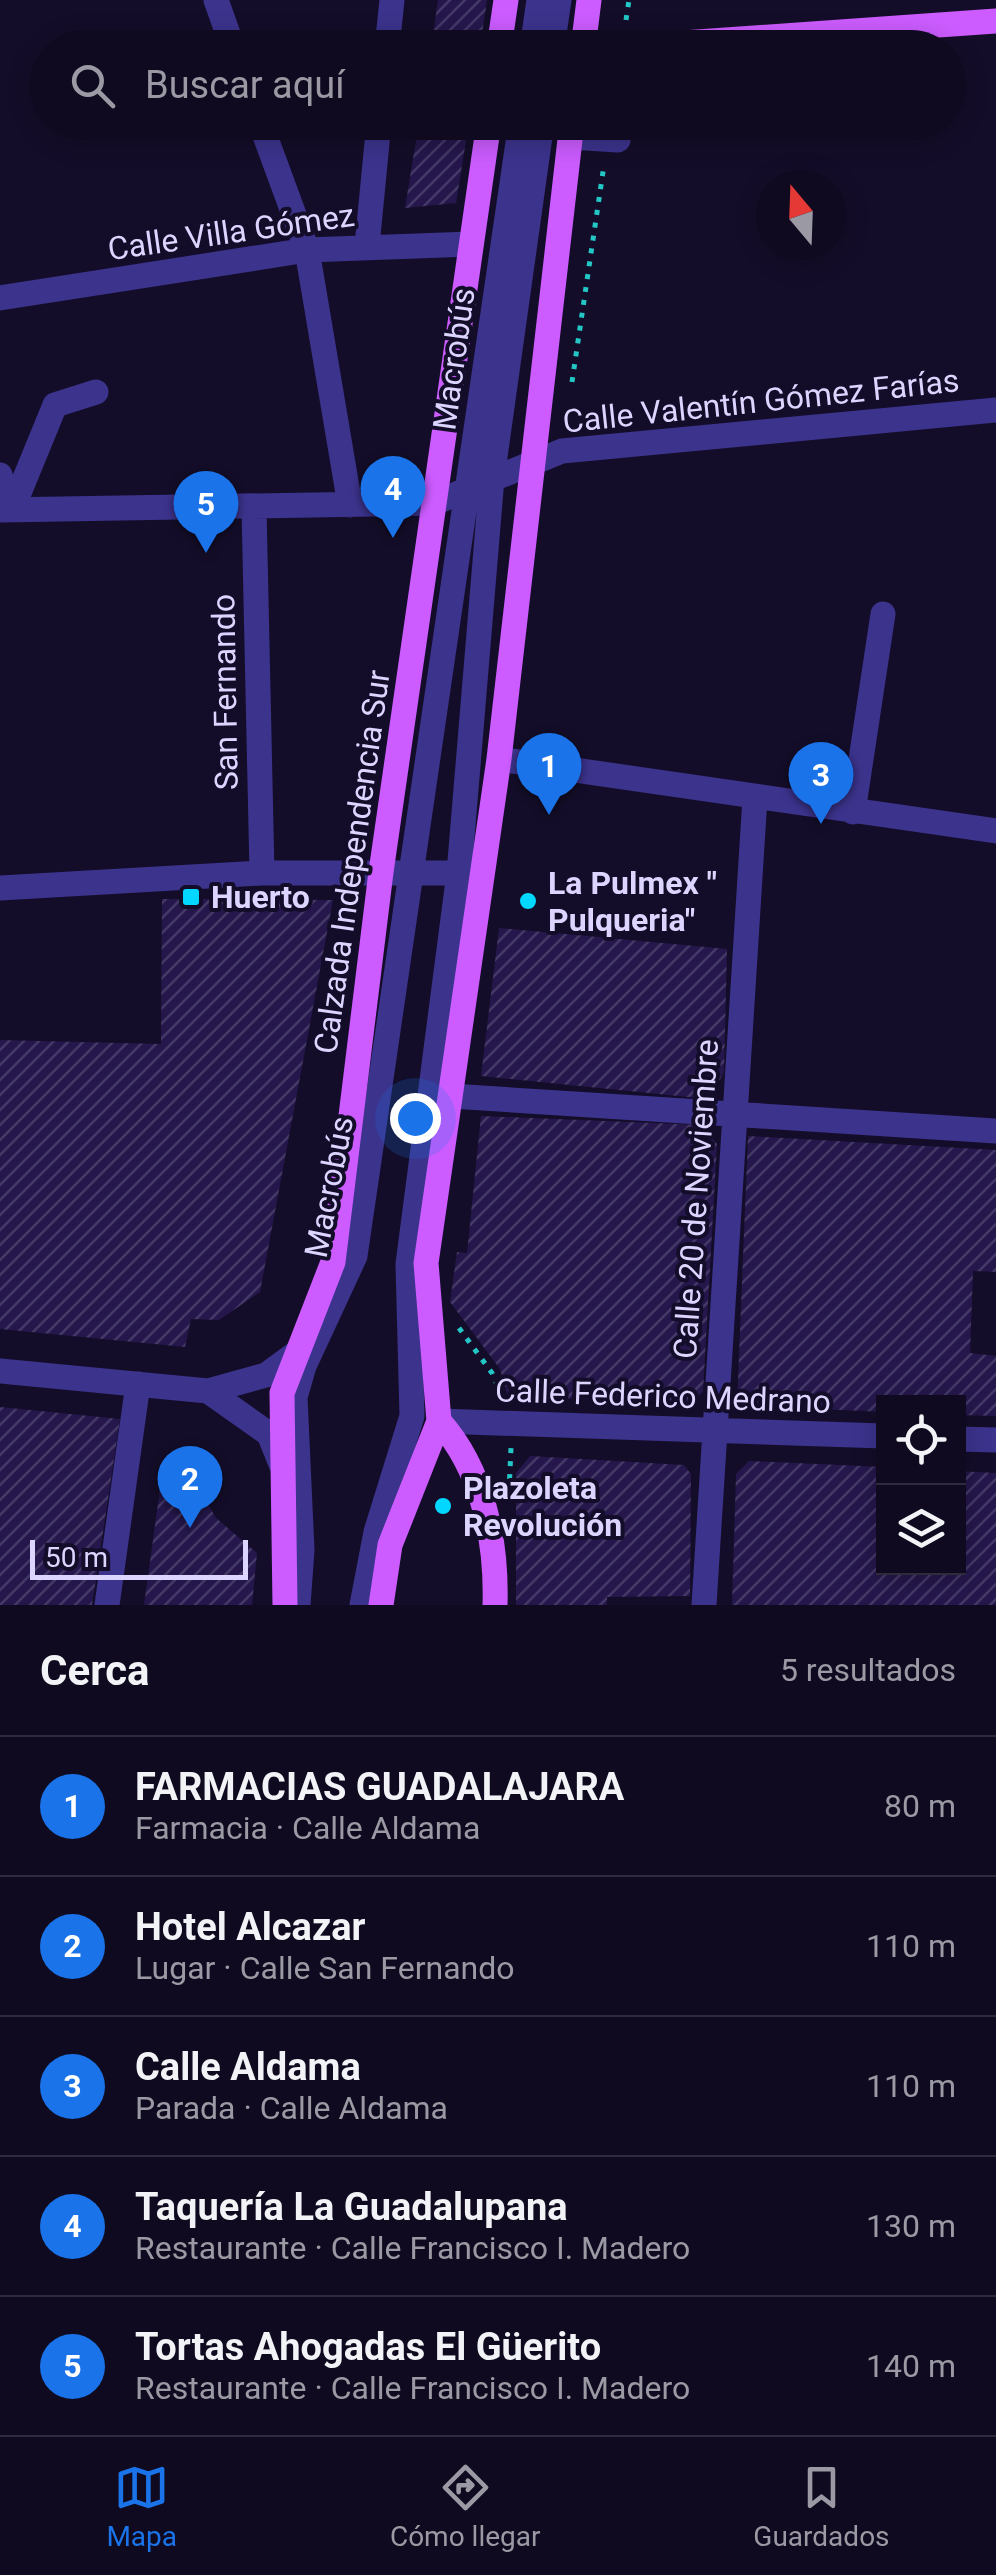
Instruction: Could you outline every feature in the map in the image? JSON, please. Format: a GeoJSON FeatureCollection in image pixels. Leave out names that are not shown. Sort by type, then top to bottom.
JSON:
{"type":"FeatureCollection","features":[{"type":"Feature","properties":{"kind":"main road"},"geometry":{"type":"LineString","coordinates":[[502,30],[506,0]]}},
{"type":"Feature","properties":{"kind":"main road"},"geometry":{"type":"LineString","coordinates":[[585,30],[589,0]]}},
{"type":"Feature","properties":{"kind":"main road"},"geometry":{"type":"LineString","coordinates":[[868,30],[996,21]]}},
{"type":"Feature","properties":{"kind":"main road","name":"Calzada Independencia Sur"},"geometry":{"type":"LineString","coordinates":[[285,1605],[282,1392],[334,1262],[381,872],[485,140]]}},
{"type":"Feature","properties":{"kind":"main road"},"geometry":{"type":"LineString","coordinates":[[380,1605],[390,1545],[439,1422],[426,1263],[451,1096],[470,873],[499,759],[570,140]]}},
{"type":"Feature","properties":{"kind":"main road"},"geometry":{"type":"LineString","coordinates":[[439,1422],[464,1448],[497,1554],[495,1605]]}},
{"type":"Feature","properties":{"kind":"street"},"geometry":{"type":"LineString","coordinates":[[216,0],[227,30]]}},
{"type":"Feature","properties":{"kind":"street"},"geometry":{"type":"LineString","coordinates":[[389,30],[392,0]]}},
{"type":"Feature","properties":{"kind":"street"},"geometry":{"type":"LineString","coordinates":[[534,30],[538,0]]}},
{"type":"Feature","properties":{"kind":"street"},"geometry":{"type":"LineString","coordinates":[[554,30],[558,0]]}},
{"type":"Feature","properties":{"kind":"street"},"geometry":{"type":"LineString","coordinates":[[266,140],[306,250],[350,505]]}},
{"type":"Feature","properties":{"kind":"street"},"geometry":{"type":"LineString","coordinates":[[367,246],[378,140]]}},
{"type":"Feature","properties":{"kind":"street","name":"Macrobús"},"geometry":{"type":"LineString","coordinates":[[298,1605],[302,1550],[296,1397],[304,1366],[355,1256],[518,140]]}},
{"type":"Feature","properties":{"kind":"street","name":"Macrobús"},"geometry":{"type":"LineString","coordinates":[[362,1605],[376,1532],[412,1416],[408,1264],[470,873],[492,478],[539,140]]}},
{"type":"Feature","properties":{"kind":"street","name":"Calle Villa Gómez"},"geometry":{"type":"LineString","coordinates":[[0,298],[306,250],[471,244]]}},
{"type":"Feature","properties":{"kind":"street"},"geometry":{"type":"LineString","coordinates":[[6,510],[56,405],[96,392]]}},
{"type":"Feature","properties":{"kind":"street","name":"Calle Valentín Gómez Farías"},"geometry":{"type":"LineString","coordinates":[[434,502],[562,452],[996,410]]}},
{"type":"Feature","properties":{"kind":"street"},"geometry":{"type":"LineString","coordinates":[[0,475],[6,510]]}},
{"type":"Feature","properties":{"kind":"street"},"geometry":{"type":"LineString","coordinates":[[6,510],[434,502]]}},
{"type":"Feature","properties":{"kind":"street","name":"San Fernando"},"geometry":{"type":"LineString","coordinates":[[254,508],[262,873]]}},
{"type":"Feature","properties":{"kind":"street"},"geometry":{"type":"LineString","coordinates":[[853,812],[883,614]]}},
{"type":"Feature","properties":{"kind":"street"},"geometry":{"type":"LineString","coordinates":[[499,759],[996,831]]}},
{"type":"Feature","properties":{"kind":"street","name":"Calle 20 de Noviembre"},"geometry":{"type":"LineString","coordinates":[[704,1605],[712,1430],[756,798]]}},
{"type":"Feature","properties":{"kind":"street"},"geometry":{"type":"LineString","coordinates":[[0,888],[262,873],[470,873]]}},
{"type":"Feature","properties":{"kind":"street"},"geometry":{"type":"LineString","coordinates":[[451,1096],[996,1131]]}},
{"type":"Feature","properties":{"kind":"street"},"geometry":{"type":"LineString","coordinates":[[0,1370],[208,1391],[266,1375],[296,1352]]}},
{"type":"Feature","properties":{"kind":"street"},"geometry":{"type":"LineString","coordinates":[[107,1605],[138,1384]]}},
{"type":"Feature","properties":{"kind":"street"},"geometry":{"type":"LineString","coordinates":[[208,1391],[269,1434],[281,1464]]}},
{"type":"Feature","properties":{"kind":"street","name":"Calle Federico Medrano"},"geometry":{"type":"LineString","coordinates":[[439,1422],[876,1436]]}},
{"type":"Feature","properties":{"kind":"street"},"geometry":{"type":"LineString","coordinates":[[966,1439],[996,1440]]}},
{"type":"Feature","properties":{"kind":"path"},"geometry":{"type":"LineString","coordinates":[[570,393],[613,140]]}},
{"type":"Feature","properties":{"kind":"path"},"geometry":{"type":"LineString","coordinates":[[452,1319],[492,1373],[512,1422],[509,1495]]}},
{"type":"Feature","properties":{"kind":"building"},"geometry":{"type":"Polygon","coordinates":[[[438,0],[487,0],[483,30],[434,30],[438,0]]]}},
{"type":"Feature","properties":{"kind":"building"},"geometry":{"type":"Polygon","coordinates":[[[416,140],[466,140],[456,203],[405,208],[416,140]]]}},
{"type":"Feature","properties":{"kind":"building"},"geometry":{"type":"Polygon","coordinates":[[[162,899],[333,900],[260,1292],[219,1320],[191,1319],[185,1347],[0,1329],[0,1040],[161,1044],[162,899]]]}},
{"type":"Feature","properties":{"kind":"building"},"geometry":{"type":"Polygon","coordinates":[[[499,928],[727,949],[724,1073],[708,1099],[481,1076],[499,928]]]}},
{"type":"Feature","properties":{"kind":"building"},"geometry":{"type":"Polygon","coordinates":[[[481,1116],[702,1125],[717,1144],[703,1392],[689,1402],[508,1397],[500,1369],[450,1302],[457,1252],[467,1253],[481,1116]]]}},
{"type":"Feature","properties":{"kind":"building"},"geometry":{"type":"Polygon","coordinates":[[[748,1136],[996,1150],[996,1272],[973,1271],[970,1353],[996,1356],[996,1416],[966,1415],[966,1395],[876,1395],[876,1412],[737,1405],[748,1136]]]}},
{"type":"Feature","properties":{"kind":"building"},"geometry":{"type":"Polygon","coordinates":[[[0,1407],[120,1419],[92,1605],[0,1605],[0,1407]]]}},
{"type":"Feature","properties":{"kind":"building"},"geometry":{"type":"Polygon","coordinates":[[[530,1456],[684,1465],[691,1474],[690,1596],[607,1597],[607,1605],[516,1605],[516,1473],[530,1456]]]}},
{"type":"Feature","properties":{"kind":"building"},"geometry":{"type":"Polygon","coordinates":[[[164,1460],[193,1464],[201,1492],[216,1518],[257,1553],[252,1605],[144,1605],[164,1460]]]}},
{"type":"Feature","properties":{"kind":"building"},"geometry":{"type":"Polygon","coordinates":[[[749,1461],[876,1467],[876,1575],[966,1575],[966,1471],[996,1473],[996,1605],[732,1605],[736,1474],[749,1461]]]}},
{"type":"Feature","properties":{"kind":"place","name":"Taquería La Guadalupana"},"geometry":{"type":"Point","coordinates":[393,538]}},
{"type":"Feature","properties":{"kind":"place","name":"Tortas Ahogadas El Güerito"},"geometry":{"type":"Point","coordinates":[206,553]}},
{"type":"Feature","properties":{"kind":"place","name":"FARMACIAS GUADALAJARA"},"geometry":{"type":"Point","coordinates":[549,815]}},
{"type":"Feature","properties":{"kind":"place","name":"Calle Aldama"},"geometry":{"type":"Point","coordinates":[821,824]}},
{"type":"Feature","properties":{"kind":"place","name":"Huerto"},"geometry":{"type":"Point","coordinates":[191,897]}},
{"type":"Feature","properties":{"kind":"place","name":"La Pulmex \" Pulqueria\""},"geometry":{"type":"Point","coordinates":[528,901]}},
{"type":"Feature","properties":{"kind":"place","name":"Plazoleta Revolución"},"geometry":{"type":"Point","coordinates":[443,1506]}},
{"type":"Feature","properties":{"kind":"place","name":"Hotel Alcazar"},"geometry":{"type":"Point","coordinates":[190,1528]}}]}
